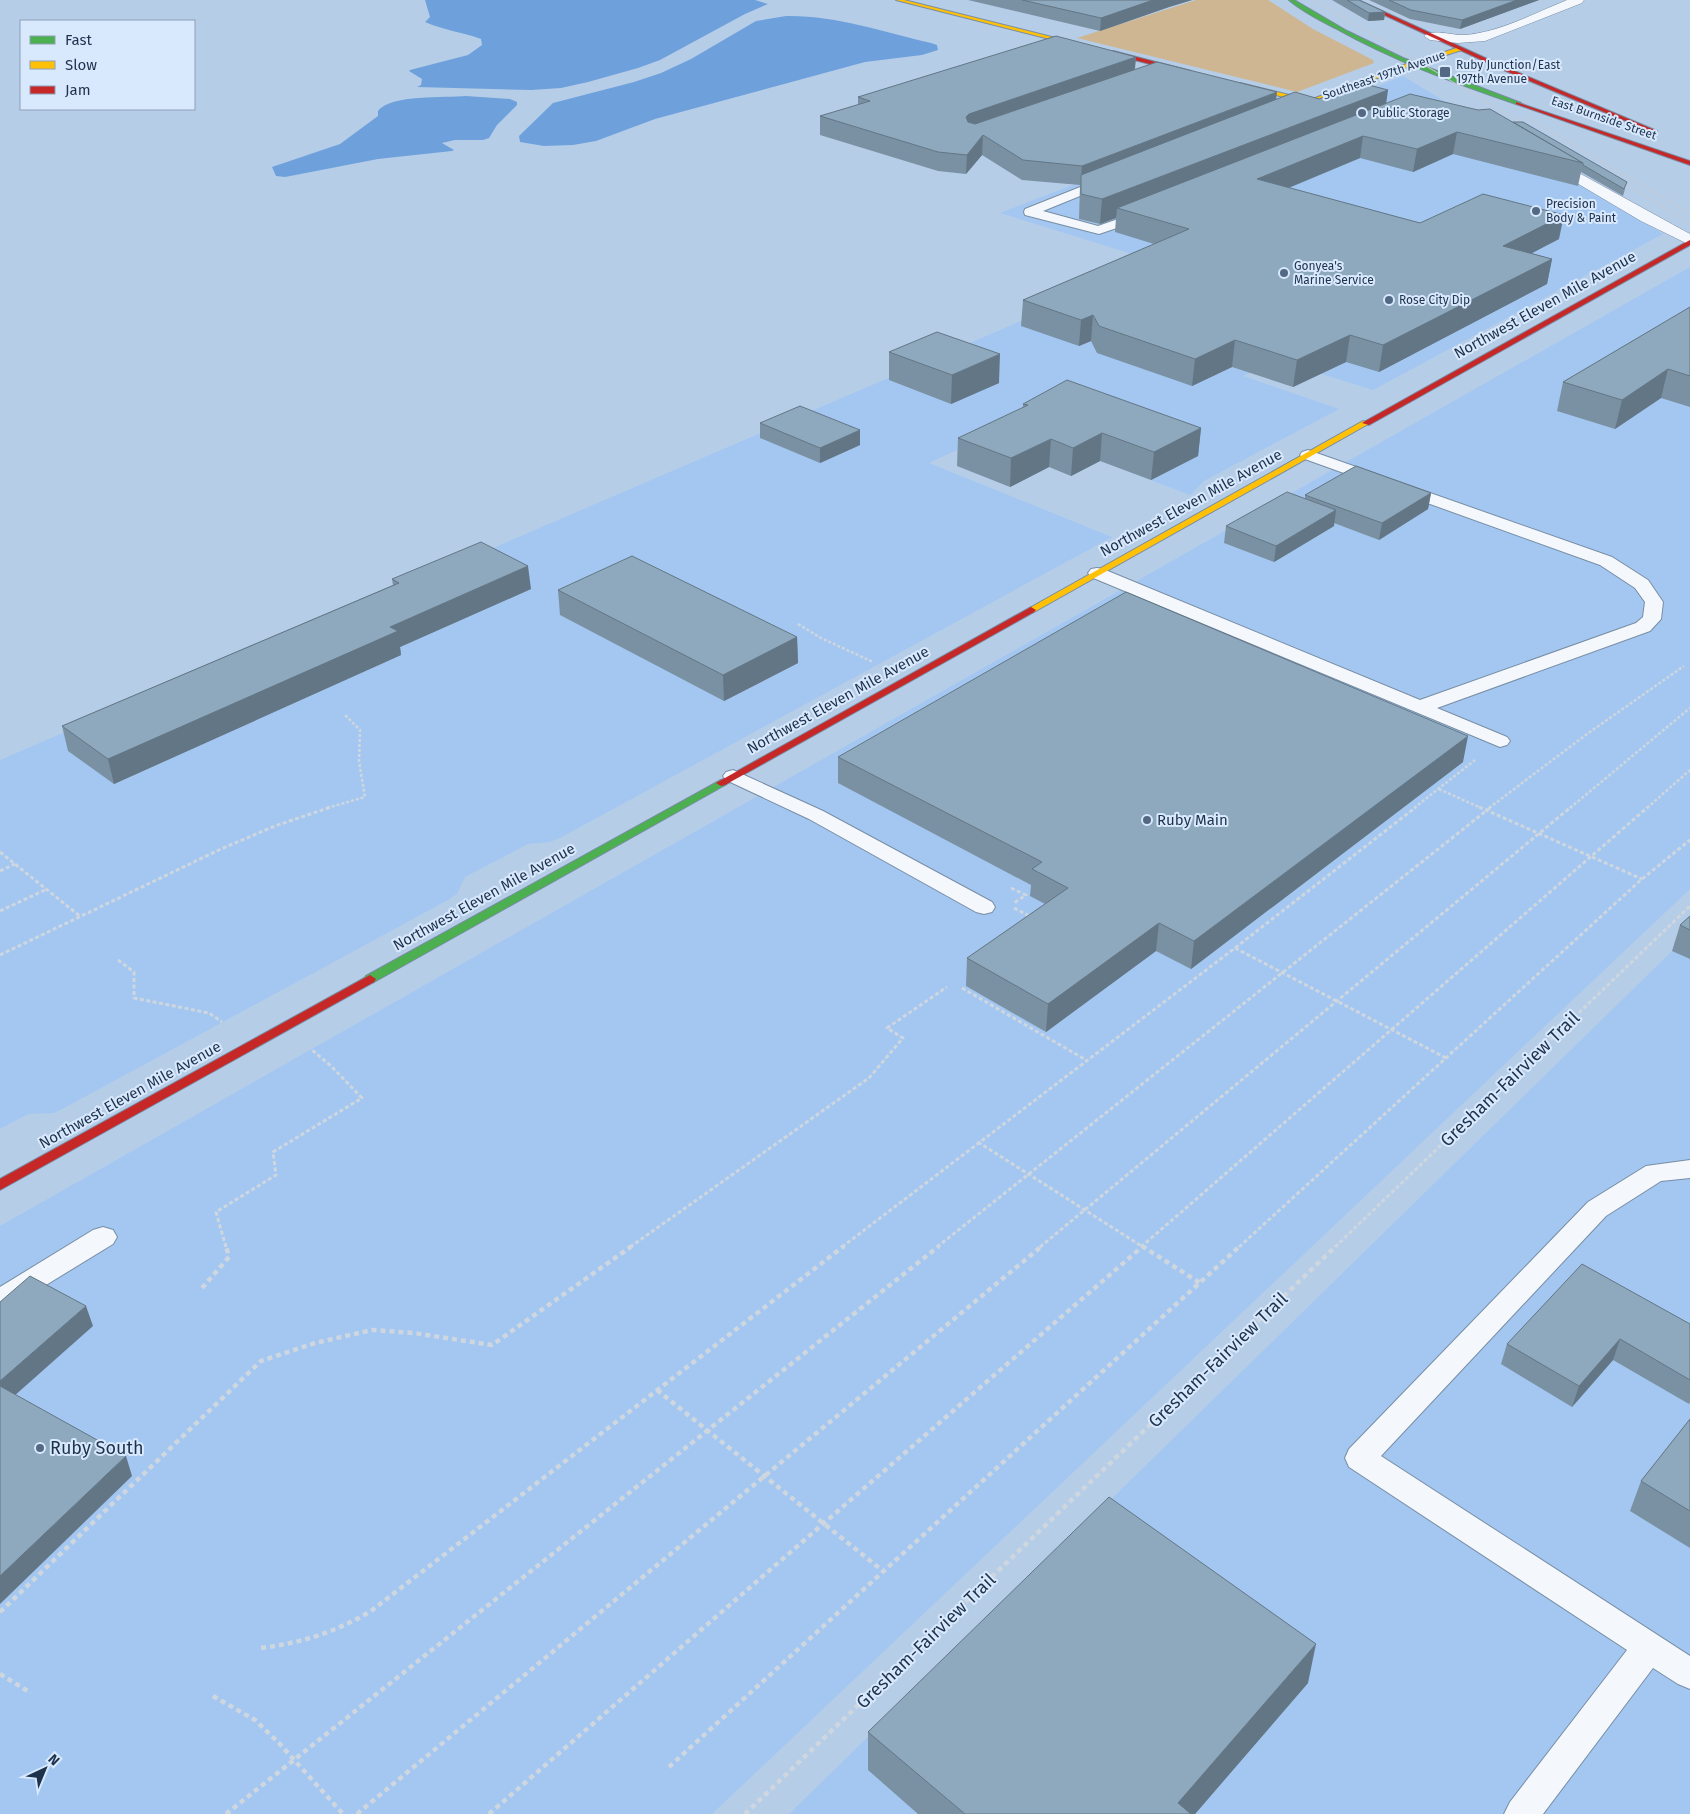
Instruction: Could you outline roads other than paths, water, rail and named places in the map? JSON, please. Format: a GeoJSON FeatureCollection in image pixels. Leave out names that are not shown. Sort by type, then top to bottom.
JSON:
{"type":"FeatureCollection","features":[{"type":"Feature","properties":{"kind":"street"},"geometry":{"type":"LineString","coordinates":[[898,0],[1199,75]]}},
{"type":"Feature","properties":{"kind":"street","name":"East Burnside Street"},"geometry":{"type":"LineString","coordinates":[[1291,0],[1350,36],[1410,64],[1456,82],[1690,162]]}},
{"type":"Feature","properties":{"kind":"street","name":"East Burnside Street"},"geometry":{"type":"LineString","coordinates":[[1354,0],[1430,36],[1661,134]]}},
{"type":"Feature","properties":{"kind":"street","name":"Southeast 197th Avenue"},"geometry":{"type":"LineString","coordinates":[[1430,36],[1458,39],[1485,37],[1578,0]]}},
{"type":"Feature","properties":{"kind":"street","name":"Southeast 197th Avenue"},"geometry":{"type":"LineString","coordinates":[[1310,102],[1410,64],[1480,42],[1485,37]]}},
{"type":"Feature","properties":{"kind":"street"},"geometry":{"type":"LineString","coordinates":[[1153,74],[1172,68]]}},
{"type":"Feature","properties":{"kind":"street"},"geometry":{"type":"LineString","coordinates":[[1227,81],[1310,102]]}},
{"type":"Feature","properties":{"kind":"street"},"geometry":{"type":"LineString","coordinates":[[1536,153],[1690,241]]}},
{"type":"Feature","properties":{"kind":"street","name":"Northwest Eleven Mile Avenue"},"geometry":{"type":"LineString","coordinates":[[0,1185],[1308,455],[1683,252],[1690,241]]}},
{"type":"Feature","properties":{"kind":"lane"},"geometry":{"type":"LineString","coordinates":[[1331,93],[1350,98]]}},
{"type":"Feature","properties":{"kind":"lane"},"geometry":{"type":"LineString","coordinates":[[1289,110],[1310,102]]}},
{"type":"Feature","properties":{"kind":"lane"},"geometry":{"type":"LineString","coordinates":[[1121,175],[1030,212],[1099,230],[1157,209]]}},
{"type":"Feature","properties":{"kind":"lane"},"geometry":{"type":"LineString","coordinates":[[1308,455],[1606,561],[1637,580],[1654,602],[1652,618],[1643,627],[1420,708]]}},
{"type":"Feature","properties":{"kind":"lane"},"geometry":{"type":"LineString","coordinates":[[1096,573],[1500,741]]}},
{"type":"Feature","properties":{"kind":"lane"},"geometry":{"type":"LineString","coordinates":[[733,776],[816,815],[984,907]]}},
{"type":"Feature","properties":{"kind":"lane"},"geometry":{"type":"LineString","coordinates":[[1690,1169],[1655,1172],[1597,1209],[1360,1458],[1690,1674]]}},
{"type":"Feature","properties":{"kind":"lane"},"geometry":{"type":"LineString","coordinates":[[0,1300],[103,1237]]}},
{"type":"Feature","properties":{"kind":"lane"},"geometry":{"type":"LineString","coordinates":[[1522,1814],[1649,1647]]}},
{"type":"Feature","properties":{"kind":"tram line"},"geometry":{"type":"LineString","coordinates":[[1314,0],[1531,128]]}},
{"type":"Feature","properties":{"kind":"tram line"},"geometry":{"type":"LineString","coordinates":[[1526,117],[1690,214]]}},
{"type":"Feature","properties":{"kind":"tram line"},"geometry":{"type":"LineString","coordinates":[[1615,178],[1690,223]]}},
{"type":"Feature","properties":{"kind":"place","name":"Ruby Junction/East 197th Avenue"},"geometry":{"type":"Point","coordinates":[1445,72]}},
{"type":"Feature","properties":{"kind":"place","name":"Public Storage"},"geometry":{"type":"Point","coordinates":[1362,113]}},
{"type":"Feature","properties":{"kind":"place","name":"Precision Body & Paint"},"geometry":{"type":"Point","coordinates":[1536,211]}},
{"type":"Feature","properties":{"kind":"place","name":"Gonyea's Marine Service"},"geometry":{"type":"Point","coordinates":[1284,273]}},
{"type":"Feature","properties":{"kind":"place","name":"Rose City Dip"},"geometry":{"type":"Point","coordinates":[1389,300]}},
{"type":"Feature","properties":{"kind":"place","name":"Ruby Main"},"geometry":{"type":"Point","coordinates":[1147,820]}},
{"type":"Feature","properties":{"kind":"place","name":"Ruby South"},"geometry":{"type":"Point","coordinates":[40,1448]}}]}
